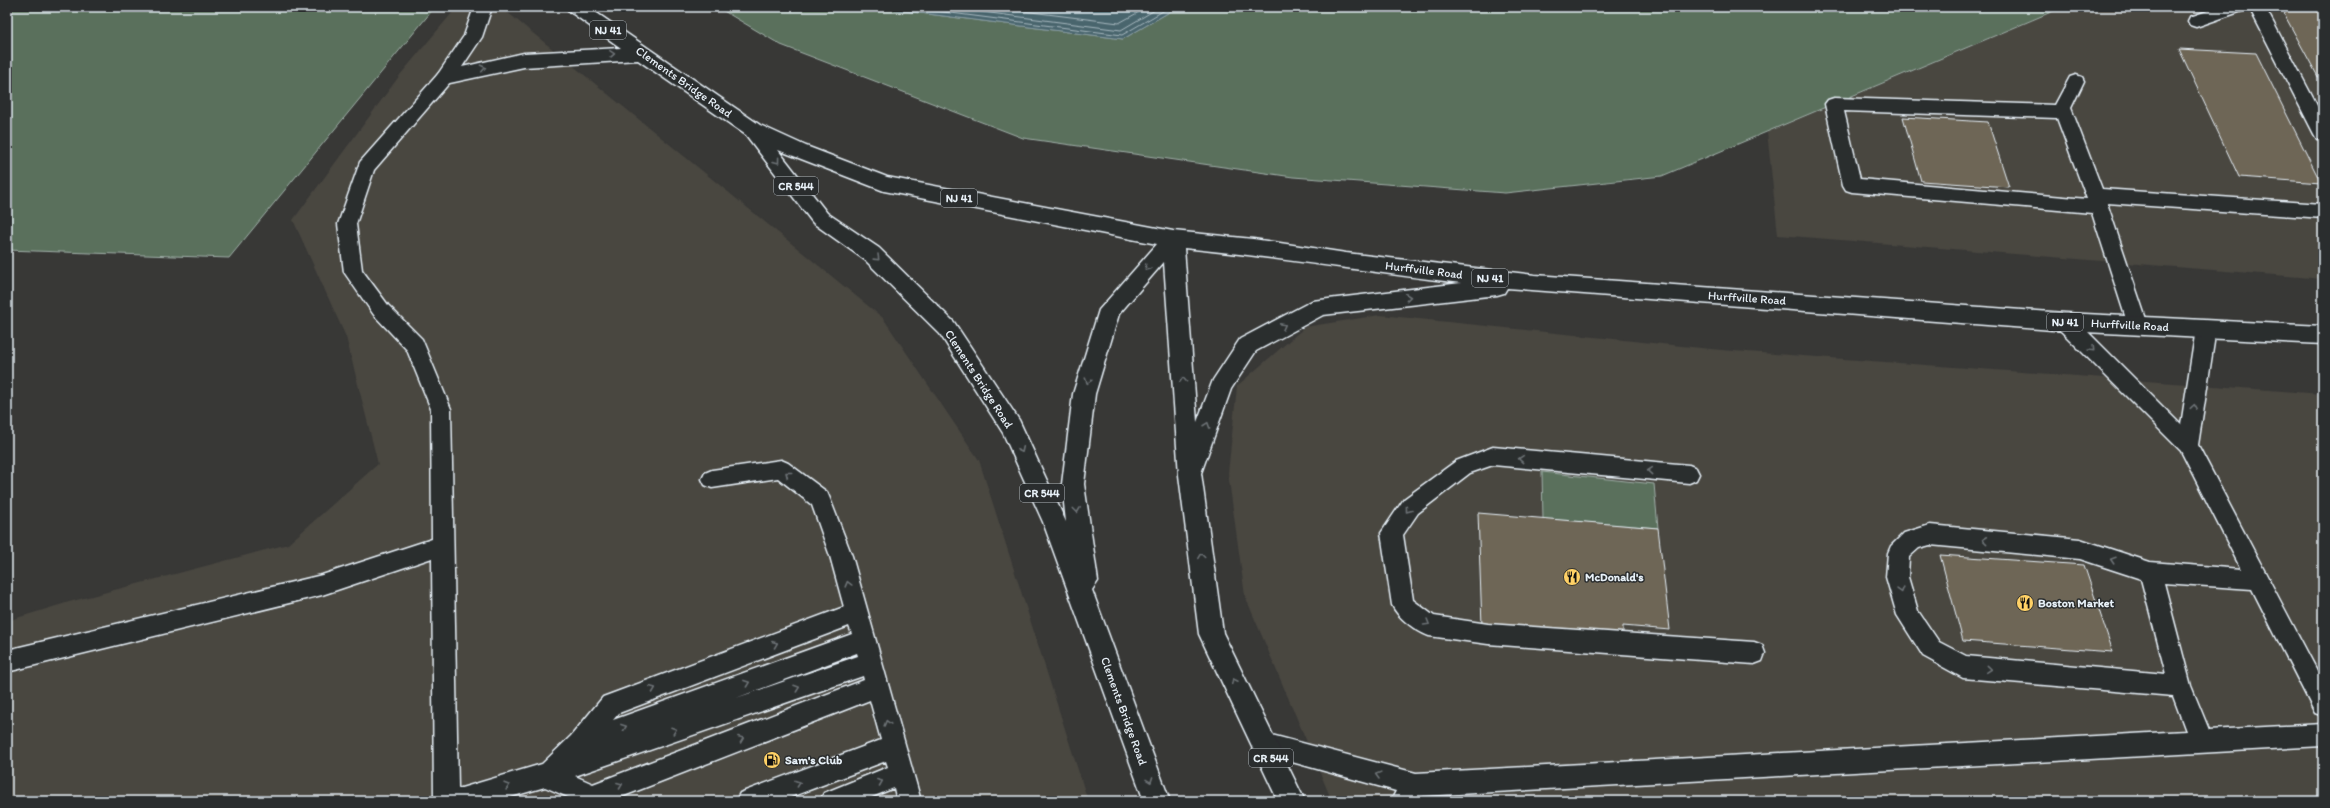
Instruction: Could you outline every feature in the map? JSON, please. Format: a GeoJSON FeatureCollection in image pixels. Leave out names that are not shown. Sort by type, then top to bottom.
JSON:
{"type":"FeatureCollection","features":[{"type":"Feature","properties":{"kind":"main road"},"geometry":{"type":"LineString","coordinates":[[445,76],[473,37],[483,7]]}},
{"type":"Feature","properties":{"kind":"main road","name":"Clements Bridge Road"},"geometry":{"type":"LineString","coordinates":[[575,7],[753,130],[799,151],[884,184],[1173,239]]}},
{"type":"Feature","properties":{"kind":"main road"},"geometry":{"type":"LineString","coordinates":[[445,76],[524,60],[640,52]]}},
{"type":"Feature","properties":{"kind":"main road","name":"Clements Bridge Road"},"geometry":{"type":"LineString","coordinates":[[753,130],[820,218],[872,254],[947,328],[1011,427],[1055,522],[1157,801]]}},
{"type":"Feature","properties":{"kind":"main road","name":"Clements Bridge Road"},"geometry":{"type":"LineString","coordinates":[[1091,621],[1073,484],[1084,394],[1110,310],[1173,239]]}},
{"type":"Feature","properties":{"kind":"main road","name":"Hurffville Road"},"geometry":{"type":"LineString","coordinates":[[1173,239],[1253,247],[1346,261],[1535,283],[2065,322],[2323,335]]}},
{"type":"Feature","properties":{"kind":"main road","name":"CR 544"},"geometry":{"type":"LineString","coordinates":[[1173,239],[1190,475],[1211,634],[1292,801]]}},
{"type":"Feature","properties":{"kind":"main road"},"geometry":{"type":"LineString","coordinates":[[1190,475],[1221,386],[1248,345],[1319,308],[1535,283]]}},
{"type":"Feature","properties":{"kind":"lane"},"geometry":{"type":"LineString","coordinates":[[2196,21],[2236,7]]}},
{"type":"Feature","properties":{"kind":"lane"},"geometry":{"type":"LineString","coordinates":[[2257,7],[2323,134]]}},
{"type":"Feature","properties":{"kind":"lane"},"geometry":{"type":"LineString","coordinates":[[445,76],[366,167],[347,224],[353,272],[381,310],[415,345],[441,409],[446,801]]}},
{"type":"Feature","properties":{"kind":"lane"},"geometry":{"type":"LineString","coordinates":[[2076,81],[2062,108],[2097,201],[2138,325]]}},
{"type":"Feature","properties":{"kind":"lane"},"geometry":{"type":"LineString","coordinates":[[2064,112],[1834,104],[1852,185],[2097,201],[2323,211]]}},
{"type":"Feature","properties":{"kind":"lane"},"geometry":{"type":"LineString","coordinates":[[2065,322],[2188,445],[2323,705]]}},
{"type":"Feature","properties":{"kind":"lane"},"geometry":{"type":"LineString","coordinates":[[2188,445],[2206,329]]}},
{"type":"Feature","properties":{"kind":"lane"},"geometry":{"type":"LineString","coordinates":[[1689,474],[1492,456],[1463,467],[1411,506],[1392,533],[1403,605],[1429,626],[1480,633],[1754,653]]}},
{"type":"Feature","properties":{"kind":"lane"},"geometry":{"type":"LineString","coordinates":[[712,479],[781,469],[820,499],[841,556],[856,614],[871,662],[902,773],[905,800]]}},
{"type":"Feature","properties":{"kind":"lane"},"geometry":{"type":"LineString","coordinates":[[2180,686],[1963,667],[1931,649],[1908,615],[1897,577],[1899,553],[1912,540],[1930,535],[2080,549],[2150,572],[2258,580]]}},
{"type":"Feature","properties":{"kind":"lane"},"geometry":{"type":"LineString","coordinates":[[7,661],[322,585],[442,545]]}},
{"type":"Feature","properties":{"kind":"lane"},"geometry":{"type":"LineString","coordinates":[[2150,572],[2180,686],[2202,742]]}},
{"type":"Feature","properties":{"kind":"lane"},"geometry":{"type":"LineString","coordinates":[[545,776],[579,744],[611,705],[856,614]]}},
{"type":"Feature","properties":{"kind":"lane"},"geometry":{"type":"LineString","coordinates":[[579,744],[864,640]]}},
{"type":"Feature","properties":{"kind":"lane"},"geometry":{"type":"LineString","coordinates":[[456,801],[545,776],[871,662]]}},
{"type":"Feature","properties":{"kind":"lane"},"geometry":{"type":"LineString","coordinates":[[545,776],[593,796],[877,686]]}},
{"type":"Feature","properties":{"kind":"lane"},"geometry":{"type":"LineString","coordinates":[[1264,744],[1410,793],[2202,742],[2323,736]]}},
{"type":"Feature","properties":{"kind":"lane"},"geometry":{"type":"LineString","coordinates":[[748,801],[894,747]]}},
{"type":"Feature","properties":{"kind":"lane"},"geometry":{"type":"LineString","coordinates":[[832,801],[902,773]]}},
{"type":"Feature","properties":{"kind":"shaded area"},"geometry":{"type":"Polygon","coordinates":[[[457,7],[501,7],[883,318],[979,460],[1088,801],[7,801],[7,621],[69,602],[288,544],[378,464],[346,337],[293,220],[400,75],[457,7]]]}},
{"type":"Feature","properties":{"kind":"shaded area"},"geometry":{"type":"Polygon","coordinates":[[[2063,7],[2323,7],[2323,279],[1778,235],[1767,132],[2063,7]]]}},
{"type":"Feature","properties":{"kind":"shaded area"},"geometry":{"type":"Polygon","coordinates":[[[1380,315],[1721,350],[2323,394],[2323,801],[1332,801],[1245,596],[1228,473],[1237,386],[1305,327],[1380,315]]]}},
{"type":"Feature","properties":{"kind":"green space"},"geometry":{"type":"Polygon","coordinates":[[[7,7],[435,7],[229,258],[7,250],[7,7]]]}},
{"type":"Feature","properties":{"kind":"green space"},"geometry":{"type":"Polygon","coordinates":[[[717,7],[873,7],[1123,39],[1178,7],[2063,7],[1662,176],[1505,193],[1293,177],[1023,138],[781,45],[717,7]]]}},
{"type":"Feature","properties":{"kind":"green space"},"geometry":{"type":"Polygon","coordinates":[[[1542,472],[1654,484],[1658,528],[1543,519],[1542,472]]]}},
{"type":"Feature","properties":{"kind":"water"},"geometry":{"type":"Polygon","coordinates":[[[873,7],[1178,7],[1123,39],[873,7]]]}},
{"type":"Feature","properties":{"kind":"building"},"geometry":{"type":"Polygon","coordinates":[[[2292,7],[2323,7],[2323,86],[2284,14],[2292,7]]]}},
{"type":"Feature","properties":{"kind":"building"},"geometry":{"type":"Polygon","coordinates":[[[2179,49],[2256,53],[2321,183],[2239,177],[2179,49]]]}},
{"type":"Feature","properties":{"kind":"building"},"geometry":{"type":"Polygon","coordinates":[[[1903,117],[1988,122],[2009,187],[1921,181],[1903,117]]]}},
{"type":"Feature","properties":{"kind":"building","name":"McDonald's"},"geometry":{"type":"Polygon","coordinates":[[[1478,513],[1658,528],[1670,630],[1623,626],[1623,638],[1482,626],[1478,513]]]}},
{"type":"Feature","properties":{"kind":"building","name":"Boston Market"},"geometry":{"type":"Polygon","coordinates":[[[1940,555],[2084,565],[2113,652],[1963,641],[1940,555]]]}},
{"type":"Feature","properties":{"kind":"place","name":"McDonald's"},"geometry":{"type":"Point","coordinates":[1572,577]}},
{"type":"Feature","properties":{"kind":"place","name":"Boston Market"},"geometry":{"type":"Point","coordinates":[2025,603]}},
{"type":"Feature","properties":{"kind":"place","name":"Sam's Club"},"geometry":{"type":"Point","coordinates":[772,760]}}]}
